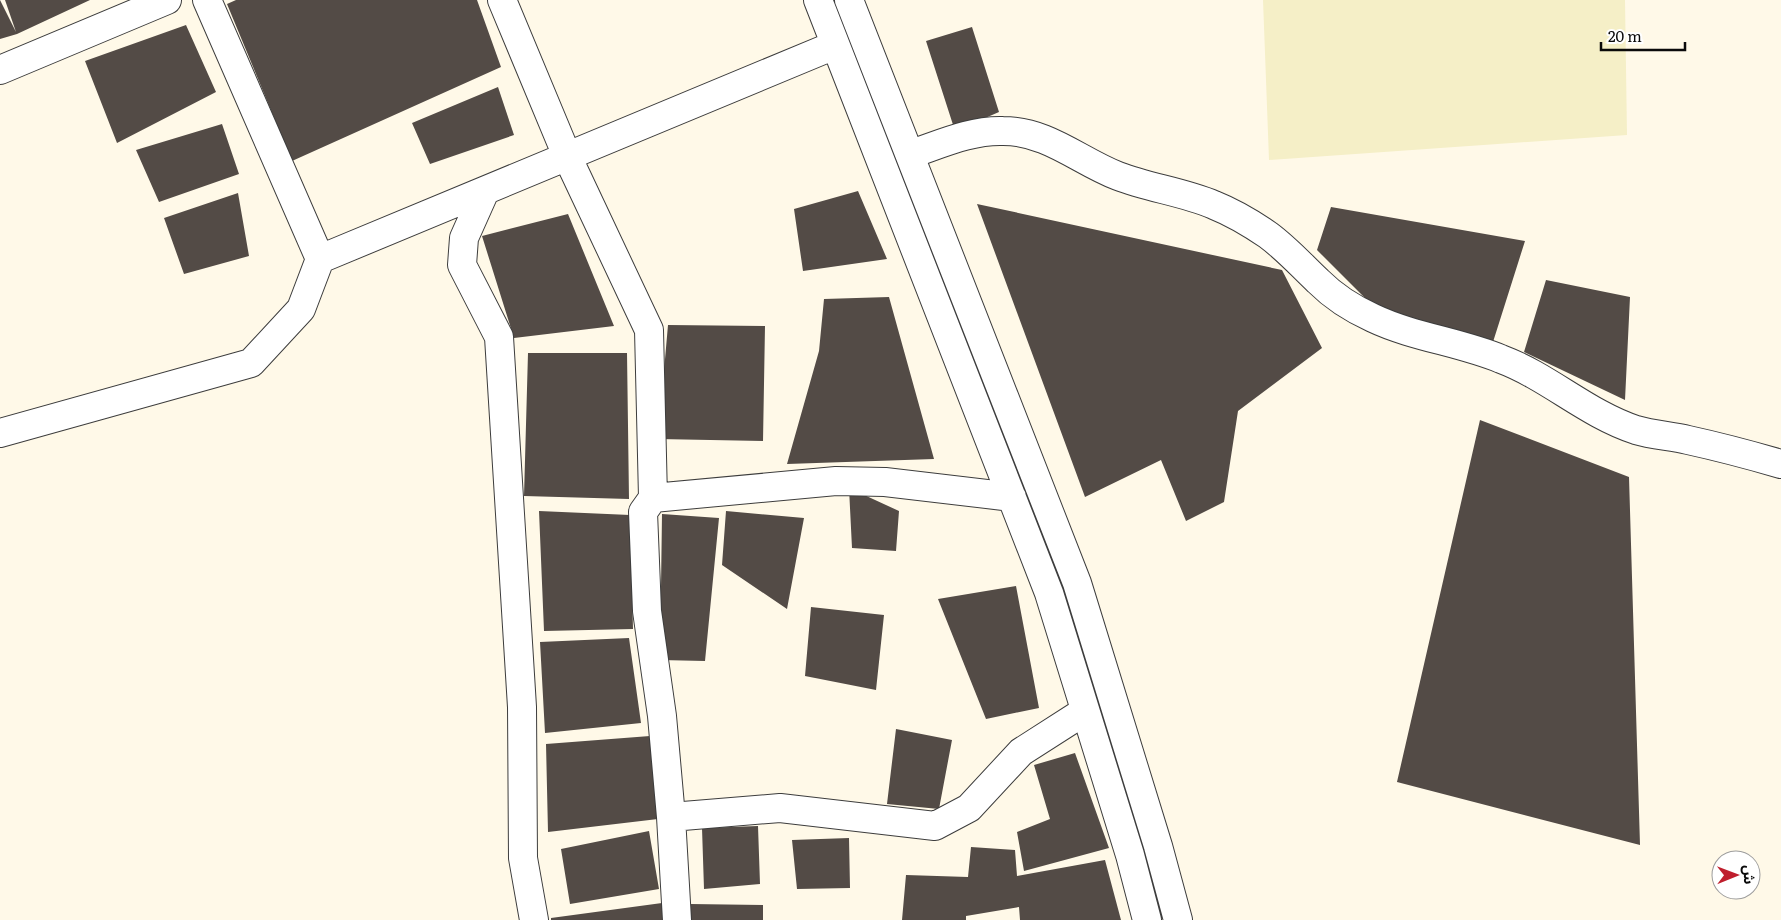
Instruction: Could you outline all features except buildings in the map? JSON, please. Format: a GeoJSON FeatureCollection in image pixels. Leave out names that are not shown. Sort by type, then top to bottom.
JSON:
{"type":"FeatureCollection","features":[{"type":"Feature","properties":{"kind":"street"},"geometry":{"type":"LineString","coordinates":[[0,70],[167,0]]}},
{"type":"Feature","properties":{"kind":"street"},"geometry":{"type":"LineString","coordinates":[[207,0],[320,260]]}},
{"type":"Feature","properties":{"kind":"street"},"geometry":{"type":"LineString","coordinates":[[502,0],[567,156],[648,330],[653,498],[643,512],[647,611],[662,716],[672,818],[677,920]]}},
{"type":"Feature","properties":{"kind":"street"},"geometry":{"type":"LineString","coordinates":[[818,0],[1049,593],[1148,920]]}},
{"type":"Feature","properties":{"kind":"street"},"geometry":{"type":"LineString","coordinates":[[849,0],[911,154],[1077,584],[1158,846],[1178,920]]}},
{"type":"Feature","properties":{"kind":"street"},"geometry":{"type":"LineString","coordinates":[[0,433],[251,363],[300,309],[320,260],[835,45]]}},
{"type":"Feature","properties":{"kind":"street"},"geometry":{"type":"LineString","coordinates":[[911,154],[977,132],[1005,130],[1033,135],[1060,145],[1115,175],[1147,187],[1213,204],[1242,218],[1277,242],[1296,258],[1319,282],[1345,303],[1374,319],[1405,330],[1454,342],[1502,359],[1547,380],[1590,409],[1637,430],[1713,446],[1781,464]]}},
{"type":"Feature","properties":{"kind":"street"},"geometry":{"type":"LineString","coordinates":[[485,191],[464,238],[462,265],[499,337],[522,707],[523,858],[534,920]]}},
{"type":"Feature","properties":{"kind":"street"},"geometry":{"type":"LineString","coordinates":[[653,498],[836,481],[885,482],[1012,496]]}},
{"type":"Feature","properties":{"kind":"street"},"geometry":{"type":"LineString","coordinates":[[672,818],[780,808],[935,826],[969,808],[1021,752],[1085,711]]}},
{"type":"Feature","properties":{"kind":"shaded area"},"geometry":{"type":"Polygon","coordinates":[[[1263,0],[1625,0],[1627,135],[1269,160],[1263,0]]]}}]}
